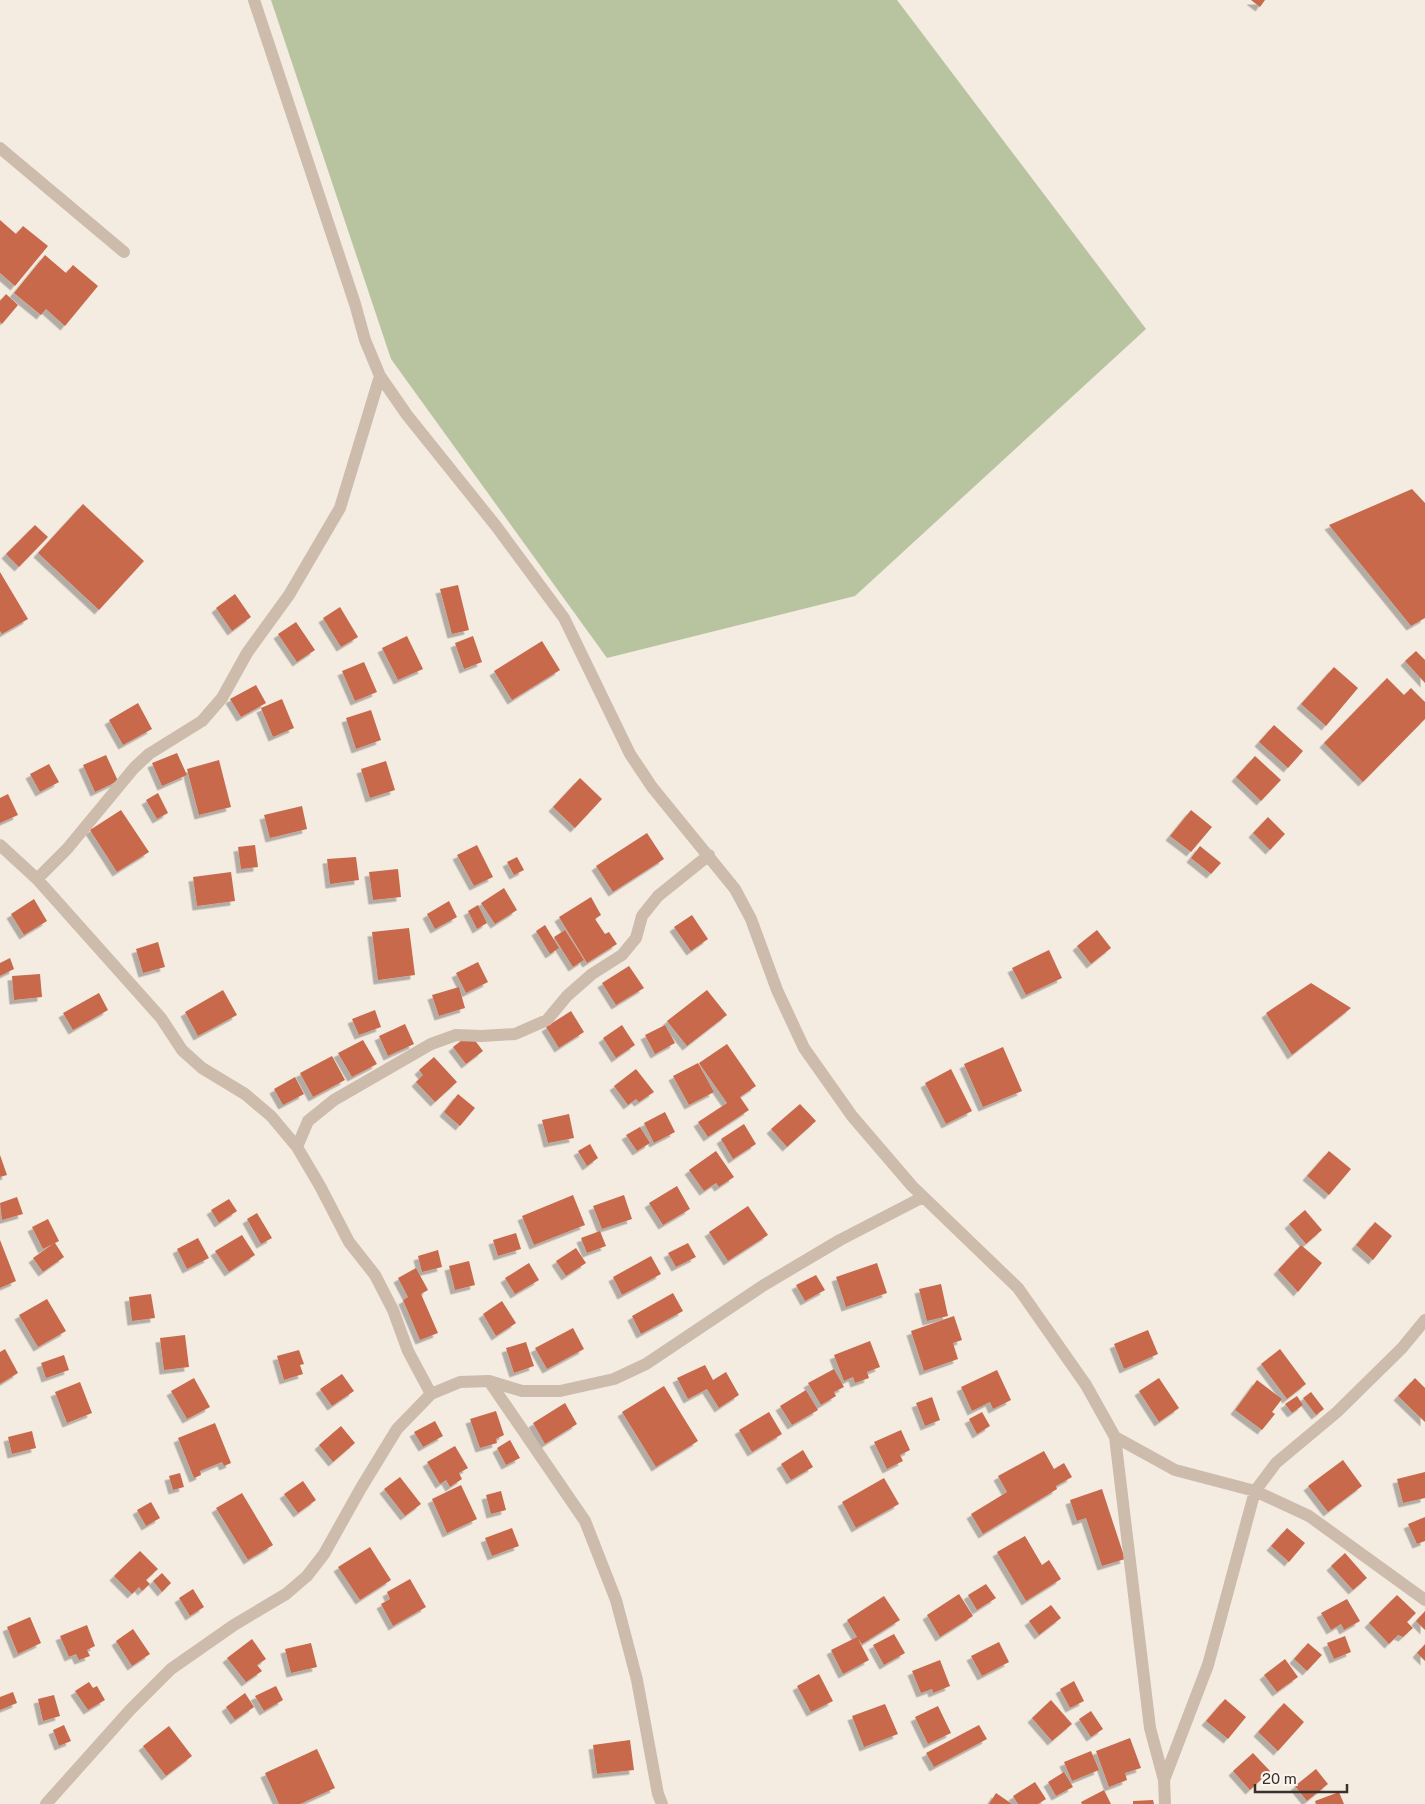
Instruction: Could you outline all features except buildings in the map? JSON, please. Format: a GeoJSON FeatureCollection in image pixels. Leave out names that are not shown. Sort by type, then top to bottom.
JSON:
{"type":"FeatureCollection","features":[{"type":"Feature","properties":{"kind":"street"},"geometry":{"type":"LineString","coordinates":[[254,0],[355,304],[365,340],[380,376],[407,415],[496,526],[564,618],[630,754],[652,787],[735,888],[751,919],[777,990],[804,1048],[852,1116],[923,1197],[1018,1288],[1086,1385],[1115,1437],[1150,1728],[1164,1780],[1166,1804]]}},
{"type":"Feature","properties":{"kind":"street"},"geometry":{"type":"LineString","coordinates":[[0,148],[124,252]]}},
{"type":"Feature","properties":{"kind":"street"},"geometry":{"type":"LineString","coordinates":[[37,879],[68,849],[134,768],[149,754],[202,721],[222,698],[247,653],[289,595],[340,508],[380,376]]}},
{"type":"Feature","properties":{"kind":"street"},"geometry":{"type":"LineString","coordinates":[[0,845],[37,879],[161,1018],[182,1050],[202,1068],[245,1094],[271,1116],[297,1148],[350,1242],[374,1275],[394,1310],[408,1351],[431,1394]]}},
{"type":"Feature","properties":{"kind":"street"},"geometry":{"type":"LineString","coordinates":[[297,1148],[308,1121],[334,1100],[431,1044],[456,1035],[515,1034],[547,1020],[566,996],[592,974],[622,954],[636,938],[642,916],[658,896],[709,855]]}},
{"type":"Feature","properties":{"kind":"street"},"geometry":{"type":"LineString","coordinates":[[46,1804],[130,1710],[171,1670],[234,1626],[286,1594],[307,1576],[324,1554],[397,1429],[431,1394],[460,1382],[489,1381],[522,1392],[560,1391],[614,1379],[646,1364],[764,1285],[831,1245],[923,1197]]}},
{"type":"Feature","properties":{"kind":"street"},"geometry":{"type":"LineString","coordinates":[[1164,1780],[1208,1666],[1256,1491],[1276,1463],[1336,1412],[1402,1348],[1425,1320]]}},
{"type":"Feature","properties":{"kind":"street"},"geometry":{"type":"LineString","coordinates":[[489,1381],[585,1521],[616,1600],[636,1680],[658,1794],[662,1804]]}},
{"type":"Feature","properties":{"kind":"street"},"geometry":{"type":"LineString","coordinates":[[1115,1437],[1175,1470],[1256,1491],[1309,1516],[1425,1600]]}},
{"type":"Feature","properties":{"kind":"green space"},"geometry":{"type":"Polygon","coordinates":[[[271,0],[897,0],[1146,329],[855,596],[607,658],[391,359],[271,0]]]}}]}
